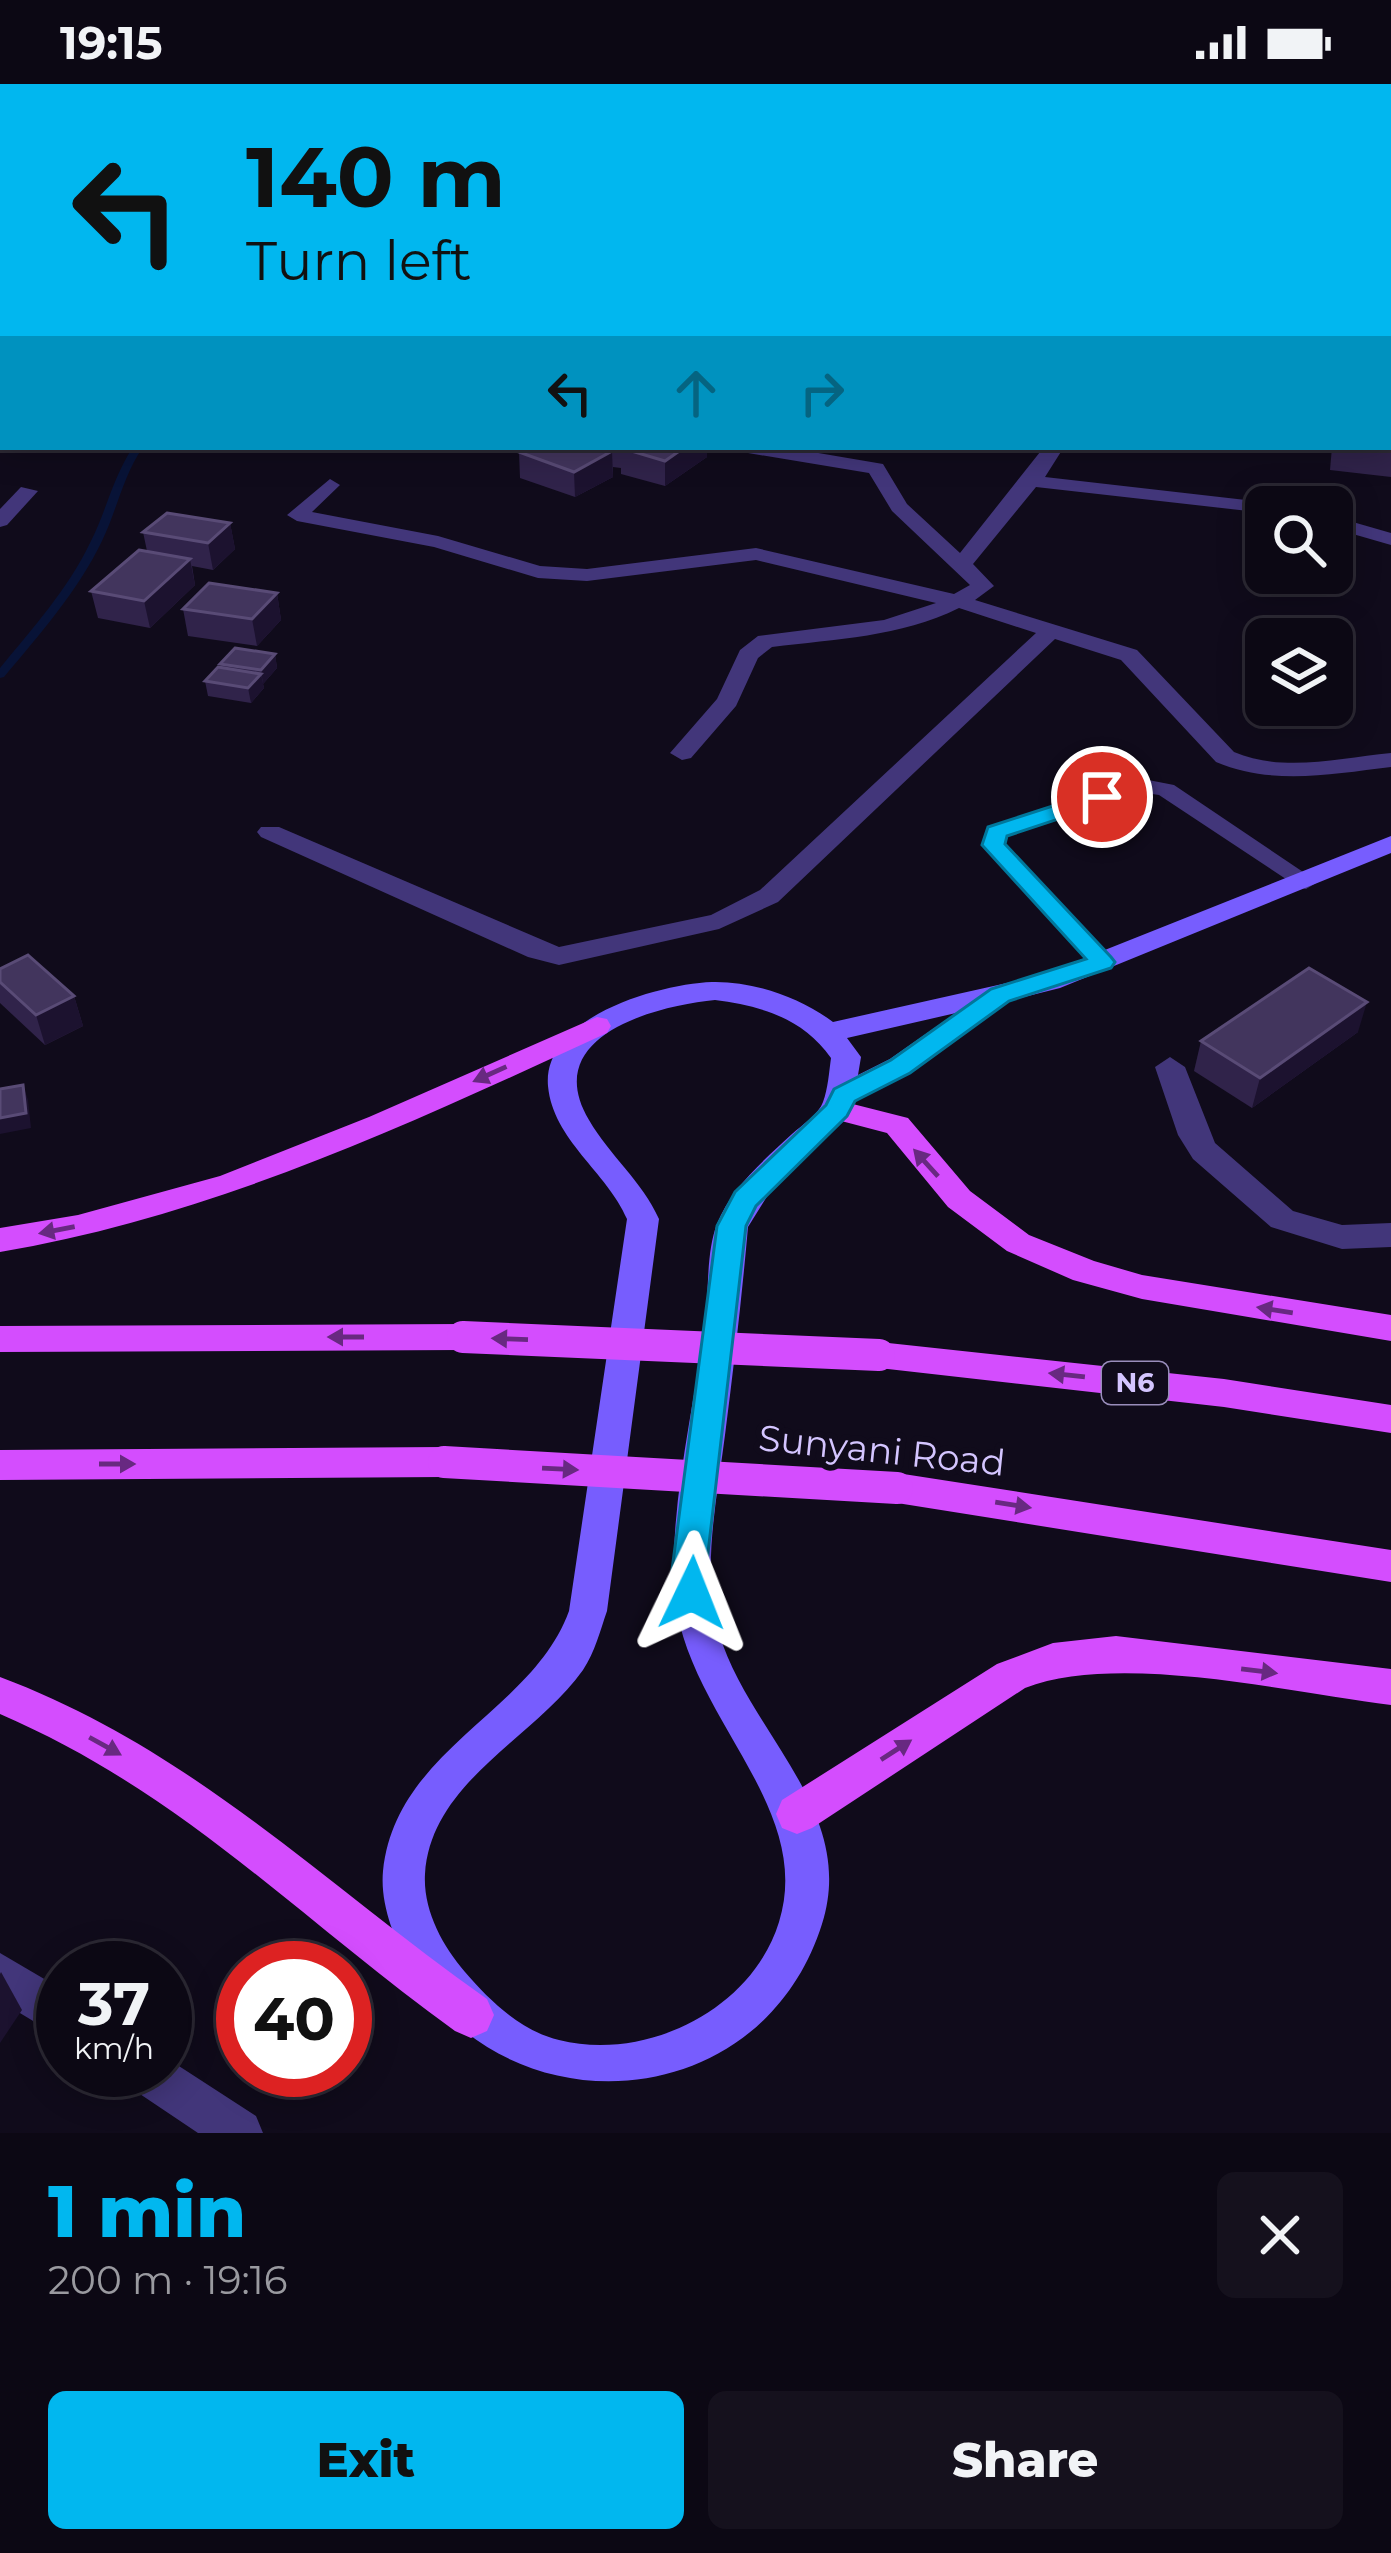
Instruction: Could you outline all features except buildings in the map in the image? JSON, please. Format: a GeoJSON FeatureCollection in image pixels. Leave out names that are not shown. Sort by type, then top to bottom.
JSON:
{"type":"FeatureCollection","features":[{"type":"Feature","properties":{"kind":"main road"},"geometry":{"type":"LineString","coordinates":[[0,1240],[113,1219],[317,1153],[597,1025]]}},
{"type":"Feature","properties":{"kind":"main road"},"geometry":{"type":"LineString","coordinates":[[840,1102],[897,1125],[959,1199],[1018,1243],[1085,1271],[1142,1287],[1391,1328]]}},
{"type":"Feature","properties":{"kind":"main road","name":"N6"},"geometry":{"type":"LineString","coordinates":[[0,1339],[463,1337],[879,1355],[1224,1393],[1391,1419]]}},
{"type":"Feature","properties":{"kind":"main road","name":"Sunyani Road"},"geometry":{"type":"LineString","coordinates":[[0,1465],[444,1462],[897,1488],[1391,1566]]}},
{"type":"Feature","properties":{"kind":"main road"},"geometry":{"type":"LineString","coordinates":[[797,1814],[1011,1676],[1053,1660],[1116,1653],[1391,1687]]}},
{"type":"Feature","properties":{"kind":"main road"},"geometry":{"type":"LineString","coordinates":[[0,1695],[110,1747],[202,1804],[392,1961],[472,2015]]}},
{"type":"Feature","properties":{"kind":"street"},"geometry":{"type":"LineString","coordinates":[[682,753],[728,701],[748,655],[766,640],[917,620],[983,586],[899,507],[876,468],[766,450]]}},
{"type":"Feature","properties":{"kind":"street"},"geometry":{"type":"LineString","coordinates":[[961,565],[1052,450]]}},
{"type":"Feature","properties":{"kind":"street"},"geometry":{"type":"LineString","coordinates":[[1031,481],[1245,505]]}},
{"type":"Feature","properties":{"kind":"street"},"geometry":{"type":"LineString","coordinates":[[330,485],[297,515],[439,542],[538,572],[586,575],[756,554],[957,601],[1129,655],[1225,757],[1239,765],[1272,770],[1391,760]]}},
{"type":"Feature","properties":{"kind":"street"},"geometry":{"type":"LineString","coordinates":[[0,521],[28,491]]}},
{"type":"Feature","properties":{"kind":"street"},"geometry":{"type":"LineString","coordinates":[[1353,528],[1391,539]]}},
{"type":"Feature","properties":{"kind":"street"},"geometry":{"type":"LineString","coordinates":[[270,832],[538,951],[559,956],[719,921],[769,896],[1048,633]]}},
{"type":"Feature","properties":{"kind":"street"},"geometry":{"type":"LineString","coordinates":[[831,1032],[1000,995],[1102,962],[1391,844]]}},
{"type":"Feature","properties":{"kind":"street"},"geometry":{"type":"LineString","coordinates":[[840,1102],[846,1057],[831,1032],[779,1003],[716,992],[650,1000],[597,1025],[570,1058],[563,1090],[569,1112],[633,1192],[643,1219],[588,1611],[572,1654],[452,1775],[419,1820],[404,1874],[421,1952],[472,2015],[519,2048],[575,2067],[636,2067],[694,2049],[742,2017],[780,1972],[802,1920],[808,1866],[797,1814],[788,1790],[714,1675],[700,1635],[689,1570],[732,1226],[760,1182],[840,1102],[1000,995]]}},
{"type":"Feature","properties":{"kind":"street"},"geometry":{"type":"LineString","coordinates":[[1170,1067],[1192,1135],[1282,1219],[1342,1238],[1391,1235]]}},
{"type":"Feature","properties":{"kind":"street"},"geometry":{"type":"LineString","coordinates":[[0,1975],[36,1998]]}},
{"type":"Feature","properties":{"kind":"street"},"geometry":{"type":"LineString","coordinates":[[185,2097],[239,2133]]}},
{"type":"Feature","properties":{"kind":"lane"},"geometry":{"type":"LineString","coordinates":[[1102,962],[994,845],[996,832],[1138,785],[1166,790],[1306,882]]}},
{"type":"Feature","properties":{"kind":"waterway"},"geometry":{"type":"LineString","coordinates":[[0,675],[60,600],[91,552],[136,450]]}},
{"type":"Feature","properties":{"kind":"route"},"geometry":{"type":"LineString","coordinates":[[692,1593],[689,1570],[732,1226],[745,1200],[838,1110],[843,1095],[900,1066],[1000,995],[1102,962],[994,845],[996,832],[1102,797]]}}]}
